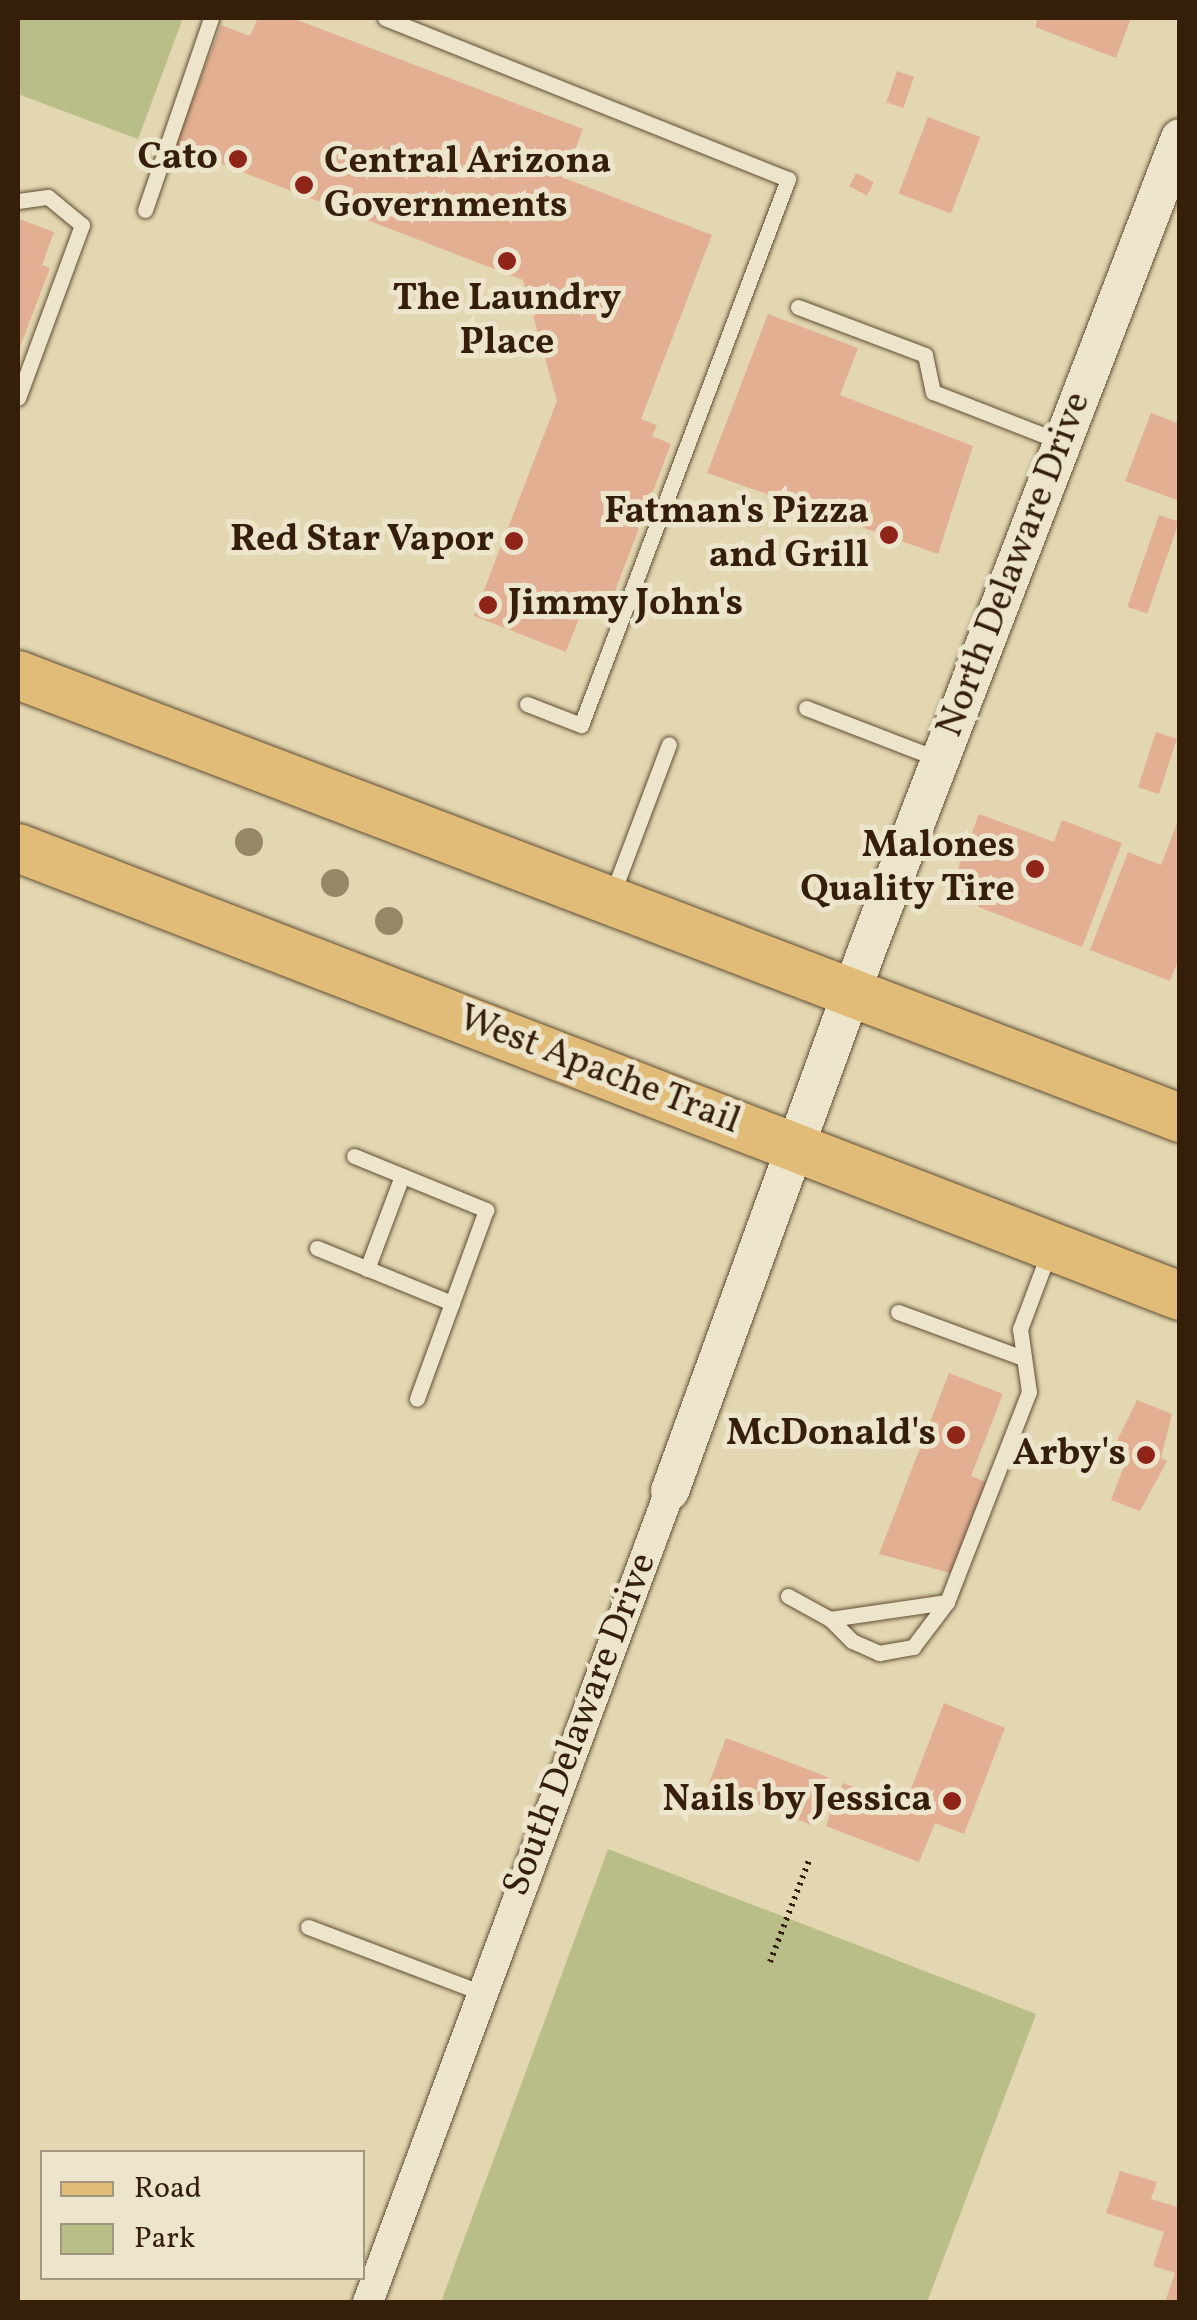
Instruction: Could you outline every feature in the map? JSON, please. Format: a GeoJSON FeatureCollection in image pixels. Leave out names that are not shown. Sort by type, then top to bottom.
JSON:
{"type":"FeatureCollection","features":[{"type":"Feature","properties":{"kind":"main road"},"geometry":{"type":"LineString","coordinates":[[18,675],[1180,1118]]}},
{"type":"Feature","properties":{"kind":"main road","name":"West Apache Trail"},"geometry":{"type":"LineString","coordinates":[[18,848],[1180,1296]]}},
{"type":"Feature","properties":{"kind":"street","name":"North Delaware Drive"},"geometry":{"type":"LineString","coordinates":[[797,1148],[1060,442],[1180,138]]}},
{"type":"Feature","properties":{"kind":"street","name":"South Delaware Drive"},"geometry":{"type":"LineString","coordinates":[[368,2302],[480,1992],[797,1148]]}},
{"type":"Feature","properties":{"kind":"lane"},"geometry":{"type":"LineString","coordinates":[[145,210],[149,184],[211,18]]}},
{"type":"Feature","properties":{"kind":"lane"},"geometry":{"type":"LineString","coordinates":[[385,18],[788,180],[581,726],[527,704]]}},
{"type":"Feature","properties":{"kind":"lane"},"geometry":{"type":"LineString","coordinates":[[18,202],[48,197],[82,225],[18,398]]}},
{"type":"Feature","properties":{"kind":"lane"},"geometry":{"type":"LineString","coordinates":[[798,307],[926,355],[934,392],[1060,442]]}},
{"type":"Feature","properties":{"kind":"lane"},"geometry":{"type":"LineString","coordinates":[[806,708],[942,760]]}},
{"type":"Feature","properties":{"kind":"lane"},"geometry":{"type":"LineString","coordinates":[[609,903],[670,744]]}},
{"type":"Feature","properties":{"kind":"lane"},"geometry":{"type":"LineString","coordinates":[[354,1156],[486,1210],[417,1398]]}},
{"type":"Feature","properties":{"kind":"lane"},"geometry":{"type":"LineString","coordinates":[[367,1269],[402,1176]]}},
{"type":"Feature","properties":{"kind":"lane"},"geometry":{"type":"LineString","coordinates":[[788,1596],[830,1619],[852,1641],[880,1653],[913,1647],[947,1602],[1029,1392],[1020,1329],[1051,1246]]}},
{"type":"Feature","properties":{"kind":"lane"},"geometry":{"type":"LineString","coordinates":[[317,1248],[452,1303]]}},
{"type":"Feature","properties":{"kind":"lane"},"geometry":{"type":"LineString","coordinates":[[898,1312],[1023,1358]]}},
{"type":"Feature","properties":{"kind":"lane"},"geometry":{"type":"LineString","coordinates":[[830,1619],[947,1602]]}},
{"type":"Feature","properties":{"kind":"lane"},"geometry":{"type":"LineString","coordinates":[[308,1926],[480,1992]]}},
{"type":"Feature","properties":{"kind":"path"},"geometry":{"type":"LineString","coordinates":[[770,1962],[810,1858]]}},
{"type":"Feature","properties":{"kind":"green space"},"geometry":{"type":"Polygon","coordinates":[[[18,18],[183,18],[138,139],[18,94],[18,18]]]}},
{"type":"Feature","properties":{"kind":"green space"},"geometry":{"type":"Polygon","coordinates":[[[608,1849],[1036,2014],[927,2302],[441,2302],[608,1849]]]}},
{"type":"Feature","properties":{"kind":"building"},"geometry":{"type":"Polygon","coordinates":[[[258,18],[292,18],[583,129],[564,178],[712,235],[641,419],[657,425],[652,436],[671,444],[612,599],[590,590],[566,652],[474,616],[557,401],[523,280],[175,146],[221,25],[250,36],[258,18]]]}},
{"type":"Feature","properties":{"kind":"building"},"geometry":{"type":"Polygon","coordinates":[[[1038,18],[1131,18],[1116,58],[1035,27],[1038,18]]]}},
{"type":"Feature","properties":{"kind":"building"},"geometry":{"type":"Polygon","coordinates":[[[897,71],[914,77],[903,108],[886,102],[897,71]]]}},
{"type":"Feature","properties":{"kind":"building"},"geometry":{"type":"Polygon","coordinates":[[[928,117],[980,137],[951,214],[899,194],[928,117]]]}},
{"type":"Feature","properties":{"kind":"building"},"geometry":{"type":"Polygon","coordinates":[[[856,173],[874,182],[867,195],[849,186],[856,173]]]}},
{"type":"Feature","properties":{"kind":"building"},"geometry":{"type":"Polygon","coordinates":[[[19,219],[54,232],[42,265],[50,268],[18,352],[19,219]]]}},
{"type":"Feature","properties":{"kind":"building"},"geometry":{"type":"Polygon","coordinates":[[[768,314],[858,348],[840,395],[973,446],[938,554],[707,473],[768,314]]]}},
{"type":"Feature","properties":{"kind":"building"},"geometry":{"type":"Polygon","coordinates":[[[1151,413],[1180,424],[1180,501],[1125,481],[1151,413]]]}},
{"type":"Feature","properties":{"kind":"building"},"geometry":{"type":"Polygon","coordinates":[[[1159,515],[1179,522],[1147,614],[1127,607],[1159,515]]]}},
{"type":"Feature","properties":{"kind":"building"},"geometry":{"type":"Polygon","coordinates":[[[1156,732],[1177,739],[1159,794],[1138,787],[1156,732]]]}},
{"type":"Feature","properties":{"kind":"building","name":"Malones Quality Tire"},"geometry":{"type":"Polygon","coordinates":[[[979,814],[1054,842],[1062,820],[1122,843],[1082,947],[948,895],[979,814]]]}},
{"type":"Feature","properties":{"kind":"building"},"geometry":{"type":"Polygon","coordinates":[[[1179,818],[1180,956],[1170,981],[1090,950],[1128,852],[1161,865],[1179,818]]]}},
{"type":"Feature","properties":{"kind":"building","name":"McDonald's"},"geometry":{"type":"Polygon","coordinates":[[[949,1373],[1003,1394],[971,1476],[986,1482],[951,1573],[879,1554],[949,1373]]]}},
{"type":"Feature","properties":{"kind":"building","name":"Arby's"},"geometry":{"type":"Polygon","coordinates":[[[1137,1400],[1172,1414],[1161,1458],[1167,1461],[1140,1511],[1111,1500],[1130,1451],[1115,1445],[1137,1400]]]}},
{"type":"Feature","properties":{"kind":"building"},"geometry":{"type":"Polygon","coordinates":[[[944,1703],[1005,1728],[964,1834],[935,1823],[919,1862],[826,1826],[830,1814],[818,1809],[812,1825],[708,1786],[726,1738],[830,1778],[824,1794],[837,1798],[843,1783],[904,1807],[944,1703]]]}},
{"type":"Feature","properties":{"kind":"building"},"geometry":{"type":"Polygon","coordinates":[[[1120,2171],[1157,2182],[1151,2199],[1180,2208],[1180,2302],[1165,2302],[1175,2273],[1153,2266],[1164,2232],[1106,2213],[1120,2171]]]}},
{"type":"Feature","properties":{"kind":"place","name":"Cato"},"geometry":{"type":"Point","coordinates":[238,159]}},
{"type":"Feature","properties":{"kind":"place","name":"Central Arizona Governments"},"geometry":{"type":"Point","coordinates":[304,185]}},
{"type":"Feature","properties":{"kind":"place","name":"The Laundry Place"},"geometry":{"type":"Point","coordinates":[507,261]}},
{"type":"Feature","properties":{"kind":"place","name":"Fatman's Pizza and Grill"},"geometry":{"type":"Point","coordinates":[889,535]}},
{"type":"Feature","properties":{"kind":"place","name":"Red Star Vapor"},"geometry":{"type":"Point","coordinates":[514,541]}},
{"type":"Feature","properties":{"kind":"place","name":"Jimmy John's"},"geometry":{"type":"Point","coordinates":[488,605]}},
{"type":"Feature","properties":{"kind":"place","name":"Malones Quality Tire"},"geometry":{"type":"Point","coordinates":[1035,869]}},
{"type":"Feature","properties":{"kind":"place","name":"McDonald's"},"geometry":{"type":"Point","coordinates":[956,1435]}},
{"type":"Feature","properties":{"kind":"place","name":"Arby's"},"geometry":{"type":"Point","coordinates":[1146,1455]}},
{"type":"Feature","properties":{"kind":"place","name":"Nails by Jessica"},"geometry":{"type":"Point","coordinates":[952,1801]}}]}
